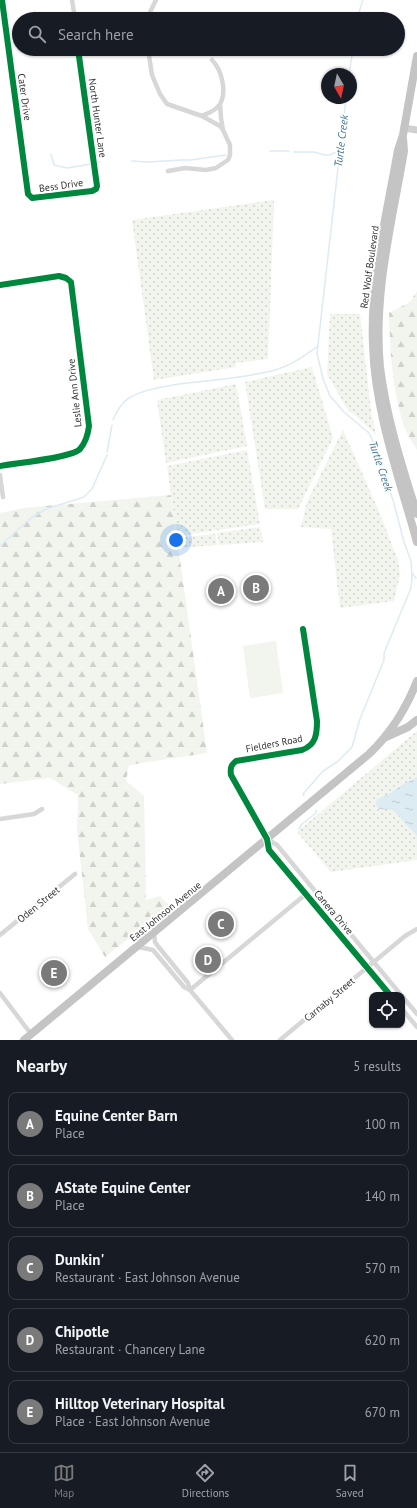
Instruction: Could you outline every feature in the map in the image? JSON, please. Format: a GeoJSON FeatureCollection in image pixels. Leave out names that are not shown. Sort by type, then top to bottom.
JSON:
{"type":"FeatureCollection","features":[{"type":"Feature","properties":{"kind":"highway","name":"Red Wolf Boulevard"},"geometry":{"type":"LineString","coordinates":[[417,56],[398,150],[374,293],[373,345],[378,391],[383,418],[417,542]]}},
{"type":"Feature","properties":{"kind":"highway","name":"Red Wolf Boulevard"},"geometry":{"type":"LineString","coordinates":[[403,131],[404,151],[382,283],[379,312],[379,347],[386,405],[417,514]]}},
{"type":"Feature","properties":{"kind":"highway"},"geometry":{"type":"LineString","coordinates":[[385,737],[407,704],[417,681]]}},
{"type":"Feature","properties":{"kind":"highway"},"geometry":{"type":"LineString","coordinates":[[385,737],[408,727],[417,720]]}},
{"type":"Feature","properties":{"kind":"highway","name":"East Johnson Avenue"},"geometry":{"type":"LineString","coordinates":[[24,1040],[369,754],[385,737]]}},
{"type":"Feature","properties":{"kind":"street","name":"Cater Drive"},"geometry":{"type":"LineString","coordinates":[[2,0],[30,196]]}},
{"type":"Feature","properties":{"kind":"street"},"geometry":{"type":"LineString","coordinates":[[72,0],[74,12]]}},
{"type":"Feature","properties":{"kind":"street"},"geometry":{"type":"LineString","coordinates":[[150,12],[156,0]]}},
{"type":"Feature","properties":{"kind":"street","name":"North Hunter Lane"},"geometry":{"type":"LineString","coordinates":[[79,56],[97,186],[96,189]]}},
{"type":"Feature","properties":{"kind":"street"},"geometry":{"type":"LineString","coordinates":[[149,56],[152,76],[163,100],[169,105],[202,116],[220,126],[229,142],[231,150],[227,161],[212,169],[185,168],[168,171]]}},
{"type":"Feature","properties":{"kind":"street"},"geometry":{"type":"LineString","coordinates":[[212,60],[220,70],[222,78],[220,104],[223,130]]}},
{"type":"Feature","properties":{"kind":"street"},"geometry":{"type":"LineString","coordinates":[[202,116],[214,111],[220,104]]}},
{"type":"Feature","properties":{"kind":"street"},"geometry":{"type":"LineString","coordinates":[[403,131],[417,130]]}},
{"type":"Feature","properties":{"kind":"street","name":"Bess Drive"},"geometry":{"type":"LineString","coordinates":[[30,196],[34,199],[92,191],[96,189]]}},
{"type":"Feature","properties":{"kind":"street","name":"Leslie Ann Drive"},"geometry":{"type":"LineString","coordinates":[[0,285],[59,276],[66,278],[71,284],[89,426],[86,440],[81,448],[70,454],[0,466]]}},
{"type":"Feature","properties":{"kind":"street"},"geometry":{"type":"LineString","coordinates":[[0,474],[3,497]]}},
{"type":"Feature","properties":{"kind":"street","name":"Fielders Road"},"geometry":{"type":"LineString","coordinates":[[267,839],[231,775],[230,769],[236,761],[242,759],[302,750],[308,748],[313,743],[317,729],[317,721],[303,629]]}},
{"type":"Feature","properties":{"kind":"street"},"geometry":{"type":"LineString","coordinates":[[0,819],[34,814],[42,809]]}},
{"type":"Feature","properties":{"kind":"street","name":"Canera Drive"},"geometry":{"type":"LineString","coordinates":[[267,839],[269,850],[387,992]]}},
{"type":"Feature","properties":{"kind":"street","name":"Canera Drive"},"geometry":{"type":"LineString","coordinates":[[267,839],[277,845],[399,992]]}},
{"type":"Feature","properties":{"kind":"street","name":"Oden Street"},"geometry":{"type":"LineString","coordinates":[[0,935],[75,874]]}},
{"type":"Feature","properties":{"kind":"street"},"geometry":{"type":"LineString","coordinates":[[190,990],[306,894]]}},
{"type":"Feature","properties":{"kind":"street","name":"Carnaby Street"},"geometry":{"type":"LineString","coordinates":[[280,1040],[405,936],[417,929]]}},
{"type":"Feature","properties":{"kind":"street"},"geometry":{"type":"LineString","coordinates":[[154,932],[155,942],[188,983],[190,990]]}},
{"type":"Feature","properties":{"kind":"street"},"geometry":{"type":"LineString","coordinates":[[136,947],[153,950],[184,987],[190,990],[232,1040]]}},
{"type":"Feature","properties":{"kind":"street"},"geometry":{"type":"LineString","coordinates":[[0,993],[31,1034]]}},
{"type":"Feature","properties":{"kind":"street","name":"Canera Drive"},"geometry":{"type":"LineString","coordinates":[[405,1000],[417,1014]]}},
{"type":"Feature","properties":{"kind":"street"},"geometry":{"type":"LineString","coordinates":[[405,1013],[417,1027]]}},
{"type":"Feature","properties":{"kind":"green space"},"geometry":{"type":"Polygon","coordinates":[[[274,200],[268,359],[235,363],[236,367],[154,380],[132,220],[274,200]]]}},
{"type":"Feature","properties":{"kind":"green space"},"geometry":{"type":"Polygon","coordinates":[[[417,291],[417,450],[404,426],[394,384],[389,313],[410,302],[417,291]]]}},
{"type":"Feature","properties":{"kind":"green space"},"geometry":{"type":"Polygon","coordinates":[[[330,314],[360,314],[371,410],[376,435],[353,413],[349,412],[327,374],[330,314]]]}},
{"type":"Feature","properties":{"kind":"green space"},"geometry":{"type":"Polygon","coordinates":[[[312,367],[333,438],[298,509],[265,509],[245,382],[312,367]]]}},
{"type":"Feature","properties":{"kind":"green space"},"geometry":{"type":"Polygon","coordinates":[[[236,384],[247,446],[166,463],[157,400],[236,384]]]}},
{"type":"Feature","properties":{"kind":"green space"},"geometry":{"type":"Polygon","coordinates":[[[343,430],[378,509],[398,560],[400,575],[394,601],[340,608],[331,529],[301,527],[307,502],[343,430]]]}},
{"type":"Feature","properties":{"kind":"green space"},"geometry":{"type":"Polygon","coordinates":[[[247,450],[260,524],[177,536],[167,466],[247,450]]]}},
{"type":"Feature","properties":{"kind":"green space"},"geometry":{"type":"Polygon","coordinates":[[[171,495],[207,753],[129,765],[126,781],[144,796],[146,900],[160,896],[170,906],[105,957],[88,929],[77,830],[78,795],[50,778],[0,784],[0,513],[23,508],[171,495]]]}},
{"type":"Feature","properties":{"kind":"green space"},"geometry":{"type":"Polygon","coordinates":[[[260,527],[263,542],[219,545],[217,533],[260,527]]]}},
{"type":"Feature","properties":{"kind":"green space"},"geometry":{"type":"Polygon","coordinates":[[[215,534],[217,545],[178,548],[177,538],[215,534]]]}},
{"type":"Feature","properties":{"kind":"green space"},"geometry":{"type":"Polygon","coordinates":[[[276,641],[283,693],[250,698],[243,646],[276,641]]]}},
{"type":"Feature","properties":{"kind":"green space"},"geometry":{"type":"Polygon","coordinates":[[[417,731],[417,860],[331,872],[297,832],[417,731]]]}},
{"type":"Feature","properties":{"kind":"water"},"geometry":{"type":"Polygon","coordinates":[[[417,777],[417,836],[393,810],[379,809],[375,803],[378,799],[417,777]]]}},
{"type":"Feature","properties":{"kind":"waterway","name":"Turtle Creek"},"geometry":{"type":"LineString","coordinates":[[359,12],[363,0]]}},
{"type":"Feature","properties":{"kind":"waterway","name":"Turtle Creek"},"geometry":{"type":"LineString","coordinates":[[350,68],[352,56]]}},
{"type":"Feature","properties":{"kind":"waterway","name":"Turtle Creek"},"geometry":{"type":"LineString","coordinates":[[304,796],[303,794],[323,771],[337,762],[352,747],[360,719],[384,660],[384,653],[411,588],[412,577],[411,561],[404,542],[393,500],[370,434],[344,412],[330,396],[323,379],[317,353],[345,104]]}},
{"type":"Feature","properties":{"kind":"waterway"},"geometry":{"type":"LineString","coordinates":[[270,151],[289,151]]}},
{"type":"Feature","properties":{"kind":"waterway"},"geometry":{"type":"LineString","coordinates":[[294,152],[314,152],[329,155],[339,151]]}},
{"type":"Feature","properties":{"kind":"waterway"},"geometry":{"type":"LineString","coordinates":[[51,154],[54,165],[67,168],[91,164]]}},
{"type":"Feature","properties":{"kind":"waterway"},"geometry":{"type":"LineString","coordinates":[[132,161],[148,162],[190,160],[226,155]]}},
{"type":"Feature","properties":{"kind":"waterway"},"geometry":{"type":"LineString","coordinates":[[113,420],[124,402],[141,392],[179,384],[264,373],[292,363],[318,346]]}},
{"type":"Feature","properties":{"kind":"waterway"},"geometry":{"type":"LineString","coordinates":[[107,452],[112,425]]}},
{"type":"Feature","properties":{"kind":"waterway"},"geometry":{"type":"LineString","coordinates":[[0,546],[31,518],[46,509],[84,497],[92,489],[107,455]]}},
{"type":"Feature","properties":{"kind":"waterway","name":"Turtle Creek"},"geometry":{"type":"LineString","coordinates":[[412,573],[416,578]]}},
{"type":"Feature","properties":{"kind":"waterway","name":"Turtle Creek"},"geometry":{"type":"LineString","coordinates":[[299,829],[302,824],[316,813],[316,810]]}},
{"type":"Feature","properties":{"kind":"cycle path"},"geometry":{"type":"LineString","coordinates":[[2,0],[28,194],[32,198],[92,191],[96,189],[97,186],[79,56]]}},
{"type":"Feature","properties":{"kind":"cycle path"},"geometry":{"type":"LineString","coordinates":[[0,285],[59,276],[66,278],[71,282],[89,426],[84,444],[75,452],[55,458],[0,466]]}},
{"type":"Feature","properties":{"kind":"cycle path"},"geometry":{"type":"LineString","coordinates":[[303,629],[317,721],[315,738],[307,748],[302,750],[236,761],[231,767],[231,775],[267,839],[269,850],[387,992]]}},
{"type":"Feature","properties":{"kind":"place","name":"AState Equine Center"},"geometry":{"type":"Point","coordinates":[256,588]}},
{"type":"Feature","properties":{"kind":"place","name":"Equine Center Barn"},"geometry":{"type":"Point","coordinates":[221,591]}},
{"type":"Feature","properties":{"kind":"place","name":"Dunkin'"},"geometry":{"type":"Point","coordinates":[221,924]}},
{"type":"Feature","properties":{"kind":"place","name":"Chipotle"},"geometry":{"type":"Point","coordinates":[208,960]}},
{"type":"Feature","properties":{"kind":"place","name":"Hilltop Veterinary Hospital"},"geometry":{"type":"Point","coordinates":[54,973]}}]}
